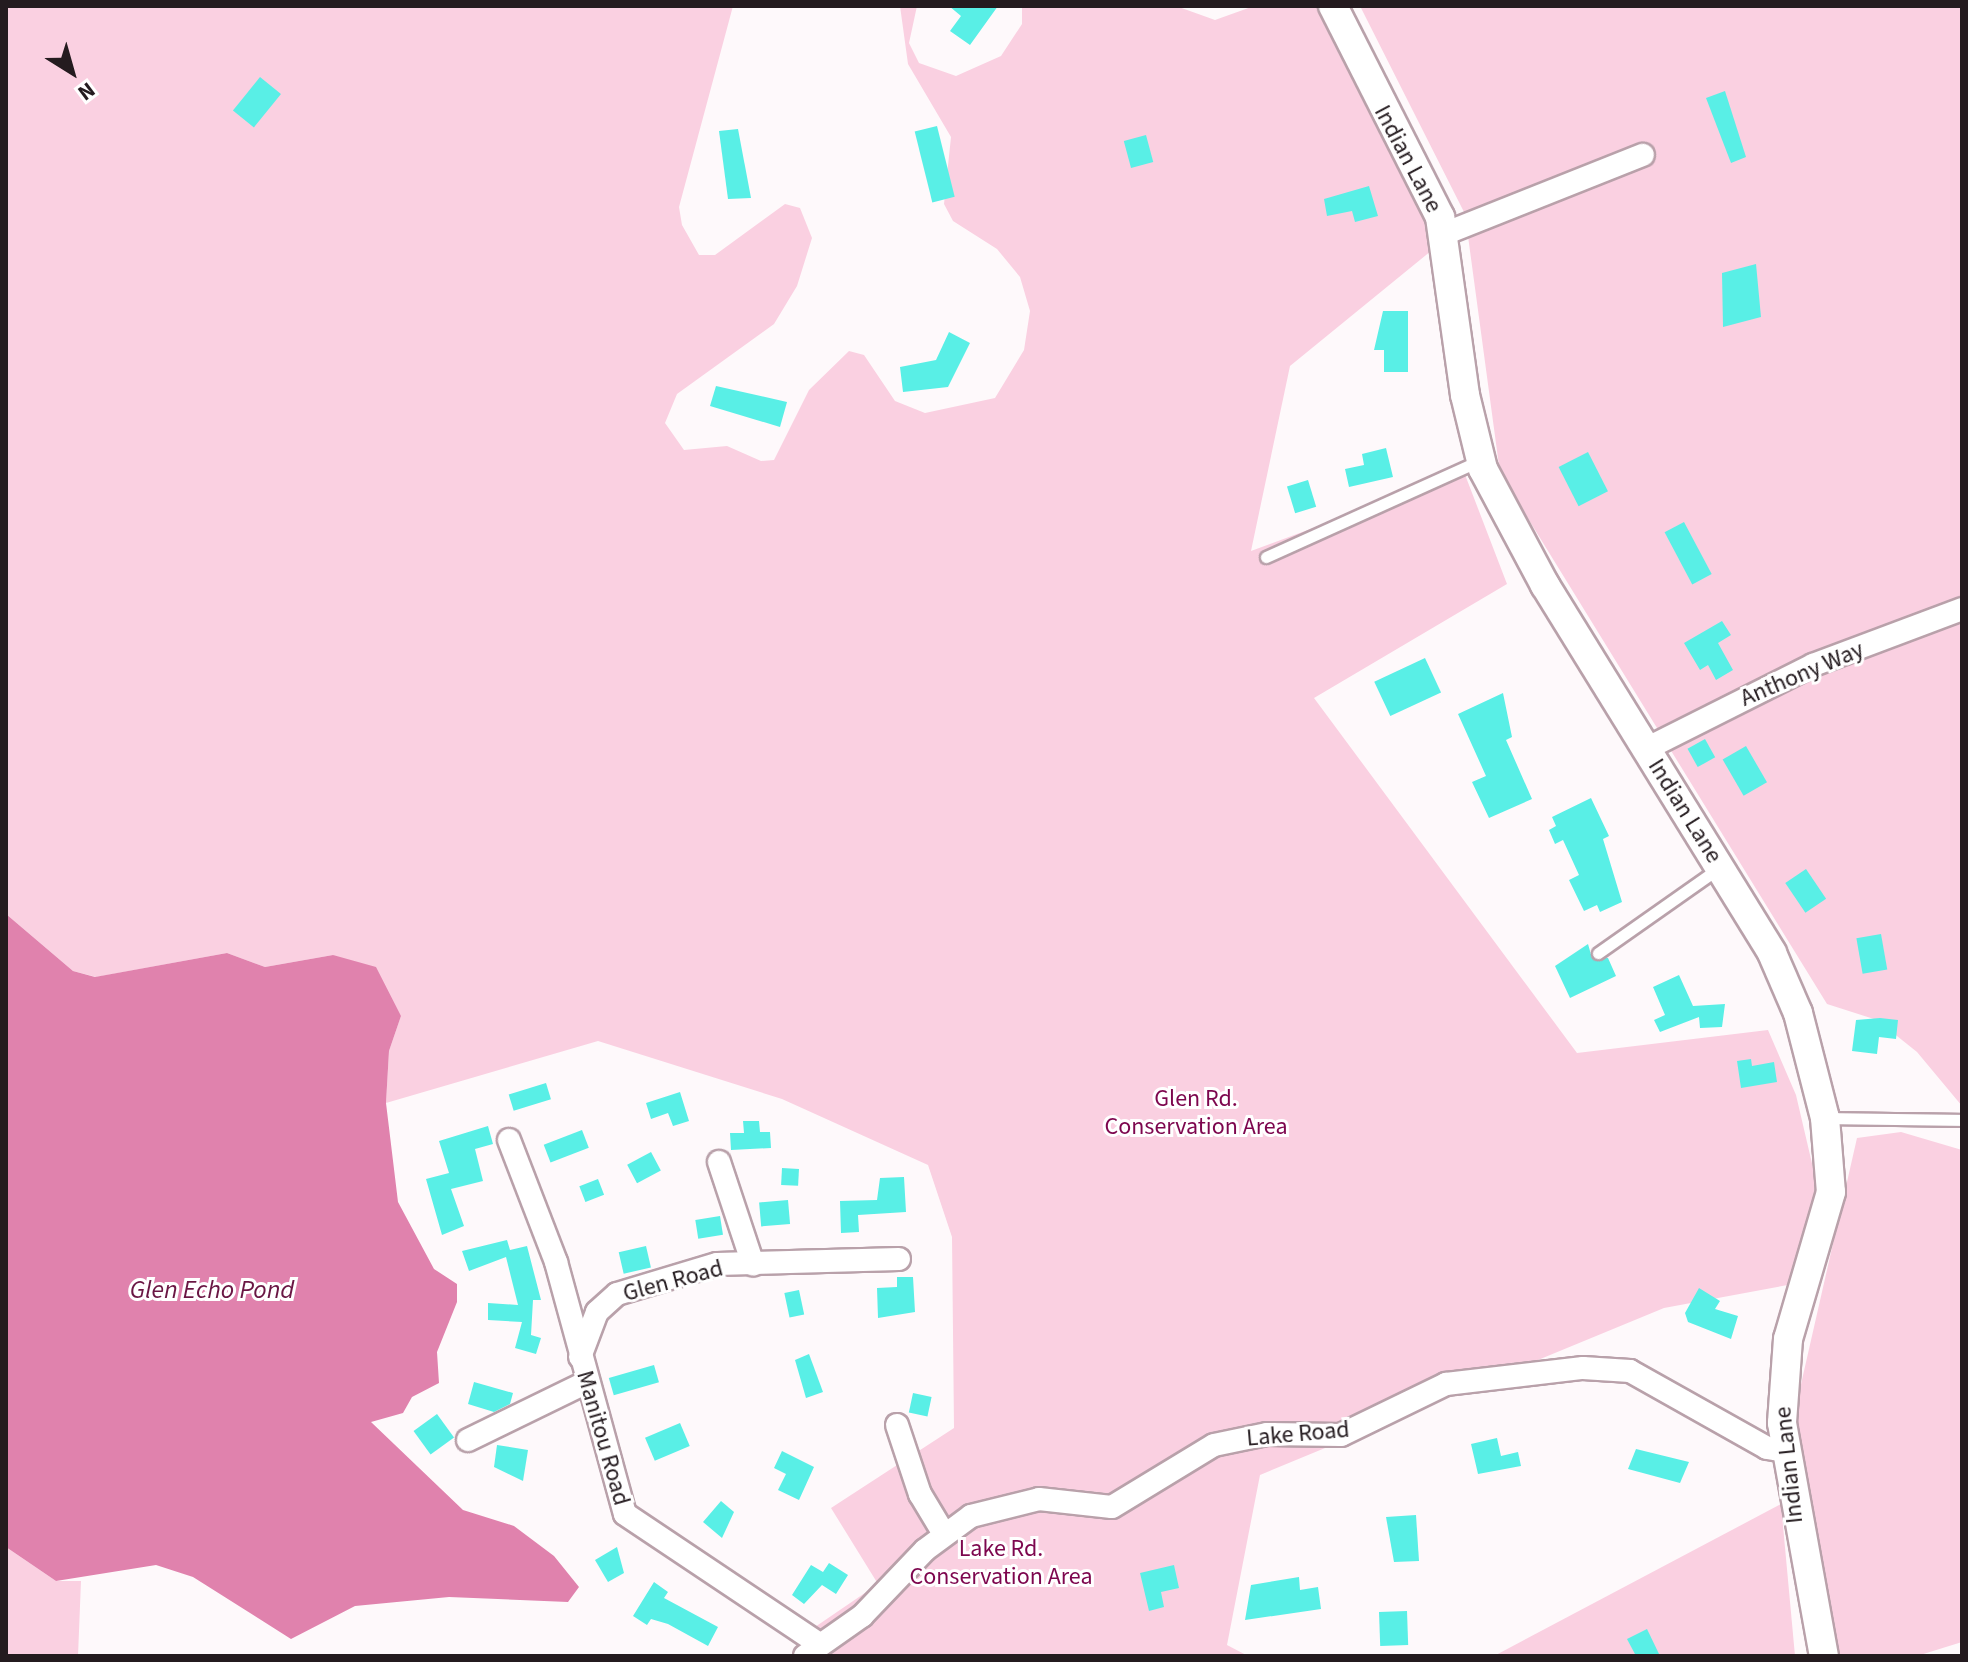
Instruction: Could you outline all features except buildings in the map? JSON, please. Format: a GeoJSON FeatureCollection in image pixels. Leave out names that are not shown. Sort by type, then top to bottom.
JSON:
{"type":"FeatureCollection","features":[{"type":"Feature","properties":{"kind":"street","name":"Indian Lane"},"geometry":{"type":"LineString","coordinates":[[1333,6],[1444,234],[1480,460],[1545,585],[1720,867],[1787,985],[1825,1118],[1829,1211],[1788,1339],[1785,1451],[1824,1656]]}},
{"type":"Feature","properties":{"kind":"street"},"geometry":{"type":"LineString","coordinates":[[1444,234],[1643,155]]}},
{"type":"Feature","properties":{"kind":"street","name":"Anthony Way"},"geometry":{"type":"LineString","coordinates":[[1646,749],[1813,665],[1962,609]]}},
{"type":"Feature","properties":{"kind":"street","name":"Manitou Road"},"geometry":{"type":"LineString","coordinates":[[509,1140],[556,1262],[625,1514],[812,1650]]}},
{"type":"Feature","properties":{"kind":"street"},"geometry":{"type":"LineString","coordinates":[[719,1162],[753,1264]]}},
{"type":"Feature","properties":{"kind":"street","name":"Glen Road"},"geometry":{"type":"LineString","coordinates":[[580,1357],[597,1312],[617,1294],[717,1264],[899,1259]]}},
{"type":"Feature","properties":{"kind":"street","name":"Lake Road"},"geometry":{"type":"LineString","coordinates":[[812,1650],[862,1616],[944,1534],[1004,1504],[1039,1499],[1112,1507],[1214,1445],[1247,1436],[1341,1435],[1446,1384],[1583,1368],[1630,1371],[1767,1448],[1785,1451]]}},
{"type":"Feature","properties":{"kind":"street"},"geometry":{"type":"LineString","coordinates":[[468,1440],[587,1382]]}},
{"type":"Feature","properties":{"kind":"street"},"geometry":{"type":"LineString","coordinates":[[897,1425],[920,1494],[944,1534]]}},
{"type":"Feature","properties":{"kind":"lane"},"geometry":{"type":"LineString","coordinates":[[1266,557],[1480,460]]}},
{"type":"Feature","properties":{"kind":"lane"},"geometry":{"type":"LineString","coordinates":[[1598,953],[1720,867]]}},
{"type":"Feature","properties":{"kind":"lane"},"geometry":{"type":"LineString","coordinates":[[1825,1118],[1962,1120]]}},
{"type":"Feature","properties":{"kind":"green space"},"geometry":{"type":"Polygon","coordinates":[[[6,6],[733,6],[679,207],[682,225],[699,255],[715,255],[785,204],[800,208],[812,238],[797,286],[774,324],[677,394],[665,423],[684,450],[727,446],[761,461],[774,460],[809,390],[849,351],[864,355],[895,401],[925,413],[995,398],[1024,350],[1030,311],[1020,277],[997,249],[953,221],[944,204],[951,137],[908,64],[900,6],[917,6],[909,43],[919,63],[956,76],[1001,56],[1022,24],[1022,6],[1176,6],[1215,20],[1254,6],[1332,6],[1442,242],[1290,366],[1251,551],[1464,472],[1507,584],[1314,698],[1577,1053],[1768,1030],[1796,1095],[1814,1172],[1814,1204],[1793,1284],[1664,1308],[1260,1475],[1227,1645],[1248,1656],[792,1656],[815,1627],[878,1584],[831,1508],[954,1428],[952,1237],[928,1165],[782,1099],[598,1041],[386,1103],[389,1051],[401,1016],[333,955],[265,967],[227,953],[96,977],[73,971],[6,914],[6,6]]]}},
{"type":"Feature","properties":{"kind":"green space"},"geometry":{"type":"Polygon","coordinates":[[[1360,6],[1962,6],[1962,1106],[1917,1052],[1877,1020],[1827,1004],[1500,473],[1465,214],[1360,6]]]}},
{"type":"Feature","properties":{"kind":"green space"},"geometry":{"type":"Polygon","coordinates":[[[1901,1132],[1962,1150],[1962,1642],[1917,1656],[1834,1656],[1794,1415],[1857,1138],[1901,1132]]]}},
{"type":"Feature","properties":{"kind":"green space"},"geometry":{"type":"Polygon","coordinates":[[[1781,1504],[1795,1656],[1494,1656],[1781,1504]]]}},
{"type":"Feature","properties":{"kind":"green space"},"geometry":{"type":"Polygon","coordinates":[[[6,1547],[56,1581],[81,1581],[78,1656],[6,1656],[6,1547]]]}},
{"type":"Feature","properties":{"kind":"water","name":"Glen Echo Pond"},"geometry":{"type":"Polygon","coordinates":[[[6,914],[73,971],[95,977],[227,953],[265,967],[333,955],[376,967],[401,1016],[389,1051],[386,1103],[398,1202],[434,1269],[457,1284],[457,1302],[437,1352],[439,1383],[412,1397],[403,1413],[371,1422],[463,1510],[514,1526],[554,1556],[579,1587],[568,1602],[449,1597],[355,1606],[291,1639],[193,1577],[156,1565],[56,1581],[6,1547],[6,914]]]}},
{"type":"Feature","properties":{"kind":"park label","name":"Glen Rd. Conservation Area"},"geometry":{"type":"Point","coordinates":[1196,1113]}},
{"type":"Feature","properties":{"kind":"park label","name":"Lake Rd. Conservation Area"},"geometry":{"type":"Point","coordinates":[1001,1563]}}]}
